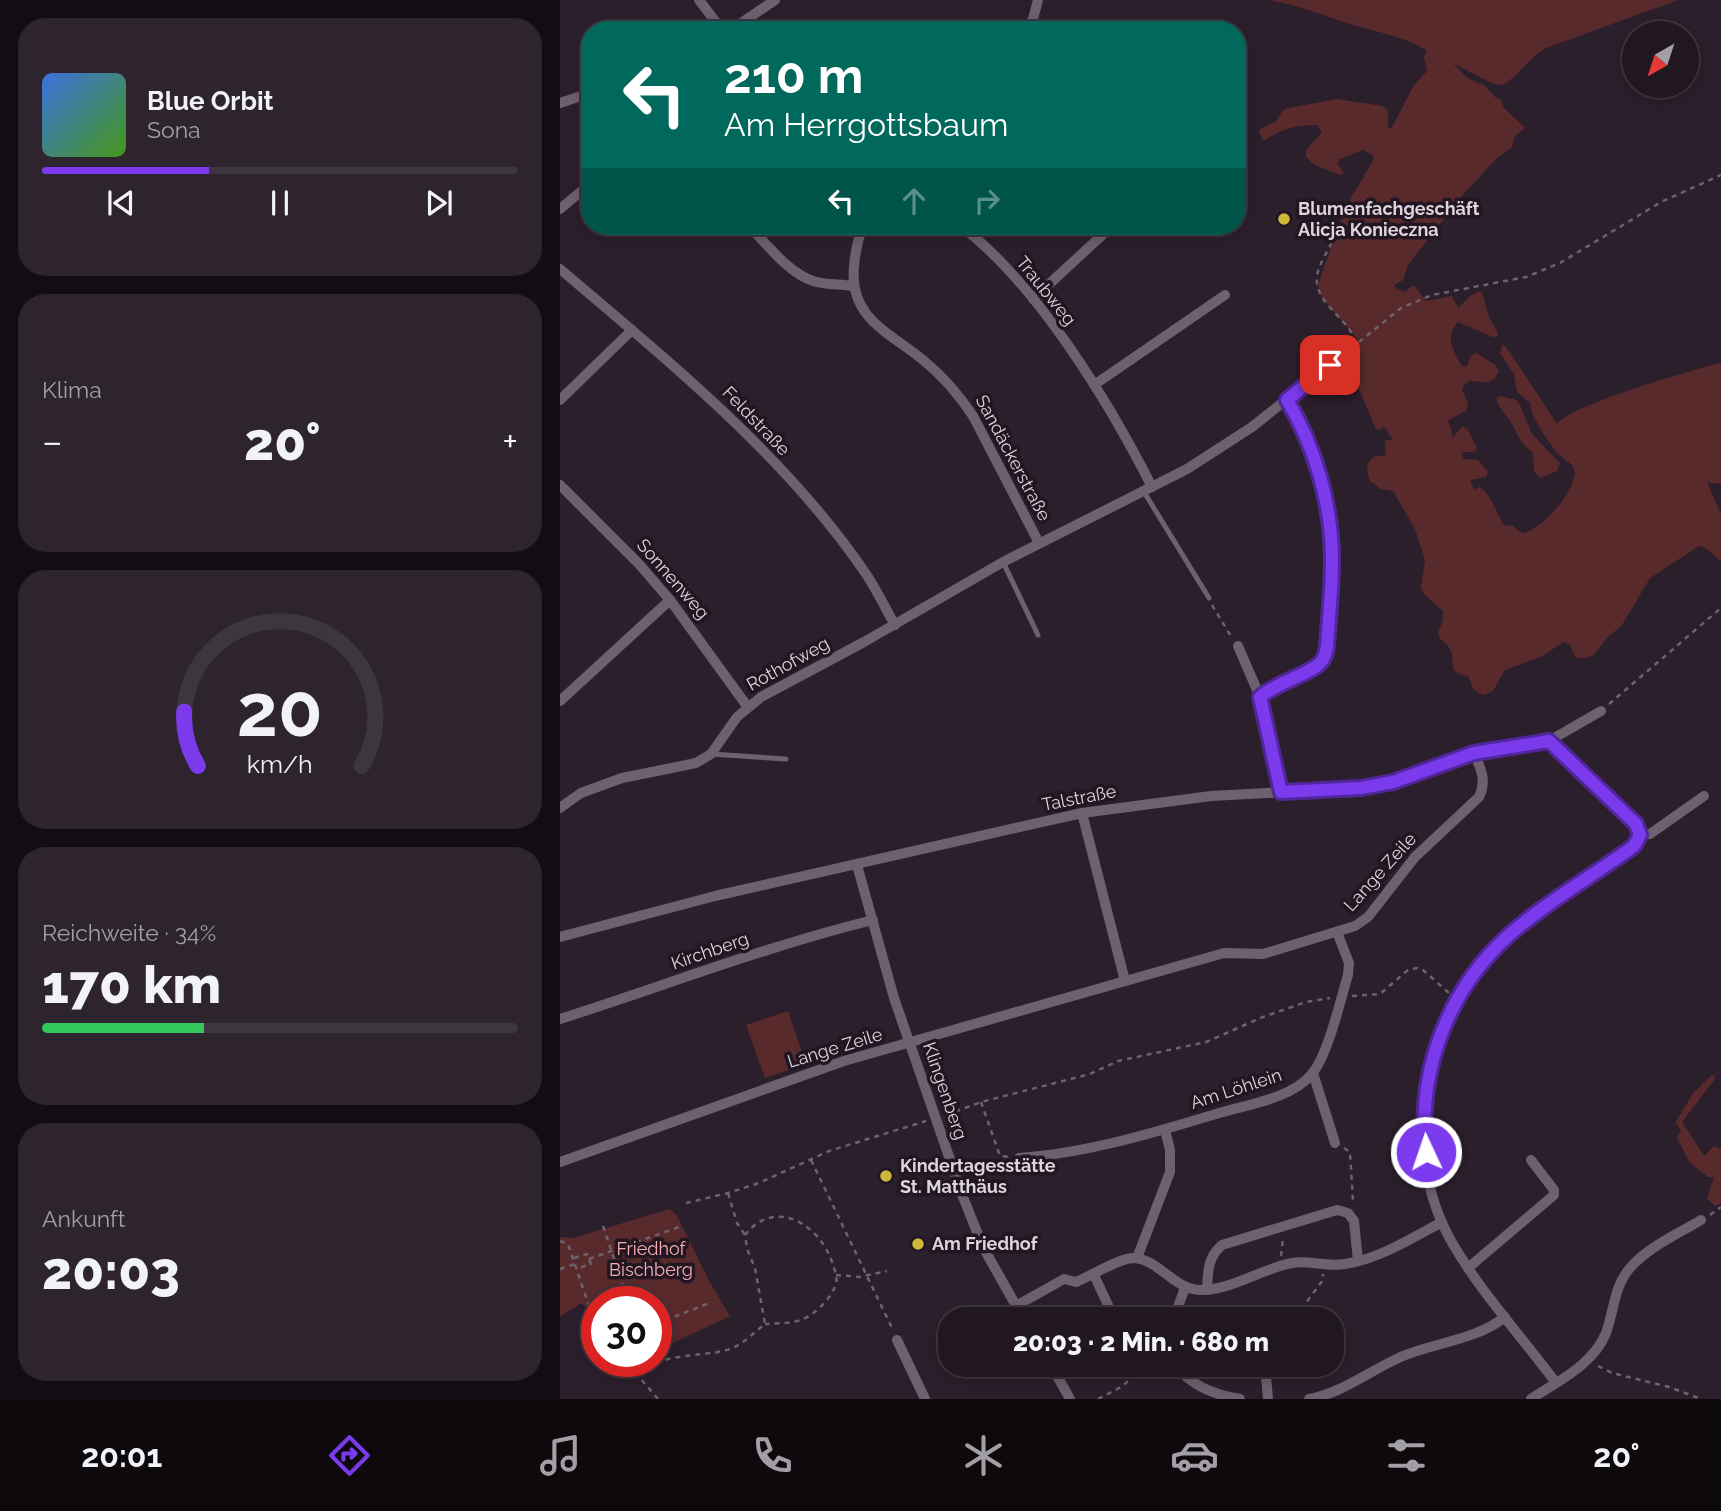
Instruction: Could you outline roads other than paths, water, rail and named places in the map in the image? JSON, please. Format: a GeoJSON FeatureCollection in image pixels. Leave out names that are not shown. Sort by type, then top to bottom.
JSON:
{"type":"FeatureCollection","features":[{"type":"Feature","properties":{"kind":"street"},"geometry":{"type":"LineString","coordinates":[[699,0],[715,21]]}},
{"type":"Feature","properties":{"kind":"street"},"geometry":{"type":"LineString","coordinates":[[744,21],[775,0]]}},
{"type":"Feature","properties":{"kind":"street"},"geometry":{"type":"LineString","coordinates":[[1032,21],[1038,0]]}},
{"type":"Feature","properties":{"kind":"street"},"geometry":{"type":"LineString","coordinates":[[560,103],[581,96]]}},
{"type":"Feature","properties":{"kind":"street"},"geometry":{"type":"LineString","coordinates":[[560,209],[581,192]]}},
{"type":"Feature","properties":{"kind":"street"},"geometry":{"type":"LineString","coordinates":[[758,235],[804,277],[815,282],[852,286],[854,261],[861,235]]}},
{"type":"Feature","properties":{"kind":"street","name":"Traubweg"},"geometry":{"type":"LineString","coordinates":[[971,235],[1033,299],[1094,385],[1148,490]]}},
{"type":"Feature","properties":{"kind":"street"},"geometry":{"type":"LineString","coordinates":[[1033,299],[1102,235]]}},
{"type":"Feature","properties":{"kind":"street","name":"Feldstraße"},"geometry":{"type":"LineString","coordinates":[[560,269],[698,387],[807,498],[867,575],[895,625]]}},
{"type":"Feature","properties":{"kind":"street","name":"Sandäckerstraße"},"geometry":{"type":"LineString","coordinates":[[852,286],[865,314],[923,360],[963,400],[1039,543]]}},
{"type":"Feature","properties":{"kind":"street"},"geometry":{"type":"LineString","coordinates":[[1094,385],[1225,295]]}},
{"type":"Feature","properties":{"kind":"street"},"geometry":{"type":"LineString","coordinates":[[560,400],[632,330]]}},
{"type":"Feature","properties":{"kind":"street","name":"Rothofweg"},"geometry":{"type":"LineString","coordinates":[[710,754],[747,706],[761,696],[895,625],[1003,562],[1148,490],[1223,448],[1354,346]]}},
{"type":"Feature","properties":{"kind":"street"},"geometry":{"type":"LineString","coordinates":[[1260,697],[1283,682],[1316,667],[1324,657],[1327,646],[1332,557],[1327,509],[1304,432],[1287,400]]}},
{"type":"Feature","properties":{"kind":"street","name":"Sonnenweg"},"geometry":{"type":"LineString","coordinates":[[560,485],[631,556],[670,600],[747,706]]}},
{"type":"Feature","properties":{"kind":"street"},"geometry":{"type":"LineString","coordinates":[[560,701],[670,600]]}},
{"type":"Feature","properties":{"kind":"street"},"geometry":{"type":"LineString","coordinates":[[1238,646],[1260,697],[1281,792]]}},
{"type":"Feature","properties":{"kind":"street","name":"Talstraße"},"geometry":{"type":"LineString","coordinates":[[560,937],[715,896],[1083,813],[1211,796],[1371,786],[1393,782],[1474,753],[1549,741],[1601,711]]}},
{"type":"Feature","properties":{"kind":"street"},"geometry":{"type":"LineString","coordinates":[[1549,741],[1636,824],[1640,835],[1634,846],[1527,920],[1506,938],[1471,978],[1457,999],[1436,1046],[1424,1107],[1428,1168],[1442,1222],[1468,1268],[1556,1383]]}},
{"type":"Feature","properties":{"kind":"street","name":"Lange Zeile"},"geometry":{"type":"LineString","coordinates":[[560,1162],[844,1061],[1224,953],[1263,954],[1355,926],[1368,917],[1415,857],[1479,797],[1484,786],[1474,753]]}},
{"type":"Feature","properties":{"kind":"street"},"geometry":{"type":"LineString","coordinates":[[560,808],[581,793],[600,785],[696,763],[710,754]]}},
{"type":"Feature","properties":{"kind":"street"},"geometry":{"type":"LineString","coordinates":[[1640,835],[1650,834],[1704,796]]}},
{"type":"Feature","properties":{"kind":"street"},"geometry":{"type":"LineString","coordinates":[[1083,813],[1125,981]]}},
{"type":"Feature","properties":{"kind":"street","name":"Klingenberg"},"geometry":{"type":"LineString","coordinates":[[857,865],[894,998],[976,1231],[1016,1306]]}},
{"type":"Feature","properties":{"kind":"street","name":"Kirchberg"},"geometry":{"type":"LineString","coordinates":[[560,1019],[805,937],[873,920]]}},
{"type":"Feature","properties":{"kind":"street"},"geometry":{"type":"LineString","coordinates":[[1335,1143],[1313,1073],[1325,1047],[1348,975],[1349,963],[1337,932]]}},
{"type":"Feature","properties":{"kind":"street","name":"Am Löhlein"},"geometry":{"type":"LineString","coordinates":[[1019,1158],[1045,1156],[1165,1130],[1266,1099],[1294,1088],[1313,1073]]}},
{"type":"Feature","properties":{"kind":"street"},"geometry":{"type":"LineString","coordinates":[[1137,1258],[1170,1172],[1170,1150],[1165,1130]]}},
{"type":"Feature","properties":{"kind":"street"},"geometry":{"type":"LineString","coordinates":[[1468,1268],[1554,1195],[1554,1190],[1531,1160]]}},
{"type":"Feature","properties":{"kind":"street"},"geometry":{"type":"LineString","coordinates":[[1206,1290],[1209,1262],[1213,1252],[1222,1245],[1337,1210],[1348,1213],[1354,1221],[1359,1261]]}},
{"type":"Feature","properties":{"kind":"street"},"geometry":{"type":"LineString","coordinates":[[1531,1399],[1589,1360],[1605,1333],[1617,1291],[1629,1269],[1642,1257],[1701,1220]]}},
{"type":"Feature","properties":{"kind":"street"},"geometry":{"type":"LineString","coordinates":[[1016,1306],[1064,1279],[1076,1282],[1126,1259],[1137,1258],[1185,1288],[1217,1290],[1283,1266],[1308,1262],[1323,1266],[1359,1261],[1398,1245],[1442,1222]]}},
{"type":"Feature","properties":{"kind":"street"},"geometry":{"type":"LineString","coordinates":[[1094,1275],[1109,1307]]}},
{"type":"Feature","properties":{"kind":"street"},"geometry":{"type":"LineString","coordinates":[[1177,1307],[1185,1288]]}},
{"type":"Feature","properties":{"kind":"street"},"geometry":{"type":"LineString","coordinates":[[1309,1399],[1339,1389],[1406,1355],[1481,1332],[1505,1317]]}},
{"type":"Feature","properties":{"kind":"street"},"geometry":{"type":"LineString","coordinates":[[897,1340],[925,1399]]}},
{"type":"Feature","properties":{"kind":"street"},"geometry":{"type":"LineString","coordinates":[[1058,1377],[1070,1399]]}},
{"type":"Feature","properties":{"kind":"street"},"geometry":{"type":"LineString","coordinates":[[1187,1377],[1203,1389],[1240,1399]]}},
{"type":"Feature","properties":{"kind":"street"},"geometry":{"type":"LineString","coordinates":[[1266,1377],[1268,1399]]}},
{"type":"Feature","properties":{"kind":"lane"},"geometry":{"type":"LineString","coordinates":[[1148,490],[1209,598]]}},
{"type":"Feature","properties":{"kind":"lane"},"geometry":{"type":"LineString","coordinates":[[1003,562],[1038,635]]}},
{"type":"Feature","properties":{"kind":"lane"},"geometry":{"type":"LineString","coordinates":[[710,754],[786,759]]}},
{"type":"Feature","properties":{"kind":"place","name":"Blumenfachgeschäft Alicja Konieczna"},"geometry":{"type":"Point","coordinates":[1284,219]}},
{"type":"Feature","properties":{"kind":"place","name":"Kindertagesstätte St. Matthäus"},"geometry":{"type":"Point","coordinates":[886,1176]}},
{"type":"Feature","properties":{"kind":"place","name":"Am Friedhof"},"geometry":{"type":"Point","coordinates":[918,1244]}},
{"type":"Feature","properties":{"kind":"park label","name":"Friedhof Bischberg"},"geometry":{"type":"Point","coordinates":[651,1259]}}]}
